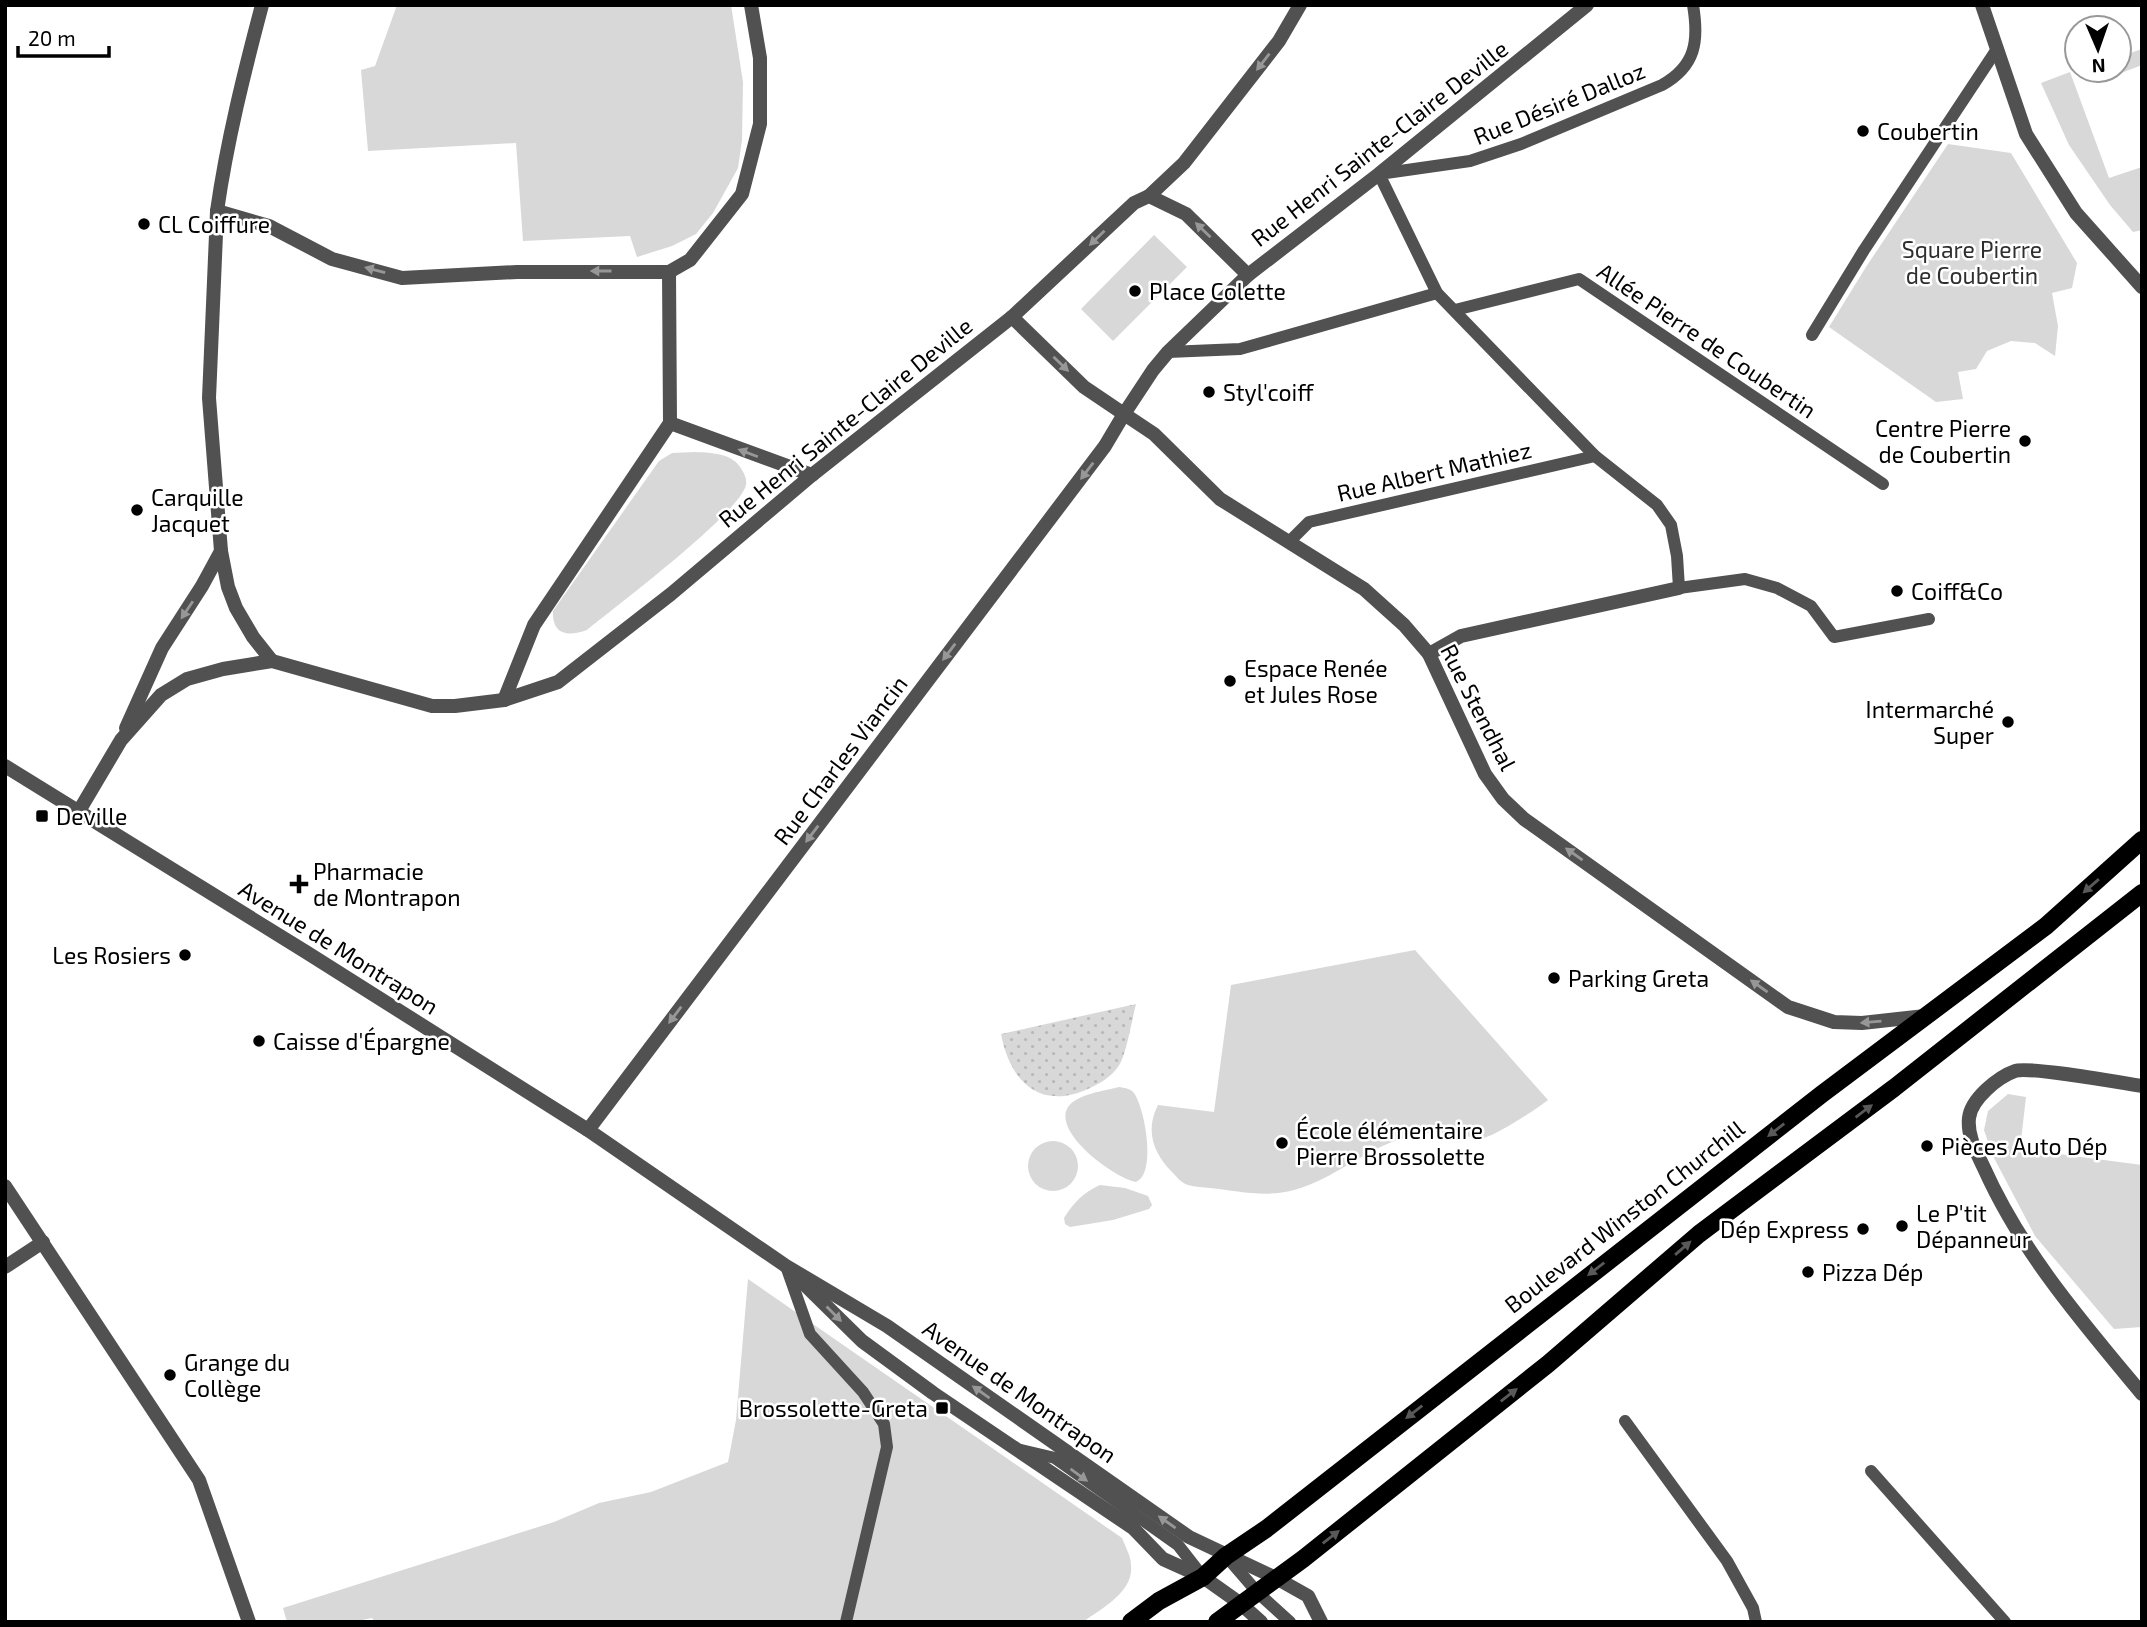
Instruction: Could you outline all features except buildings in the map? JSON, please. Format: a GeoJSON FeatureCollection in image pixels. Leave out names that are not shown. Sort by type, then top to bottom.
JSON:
{"type":"FeatureCollection","features":[{"type":"Feature","properties":{"kind":"main road","name":"Boulevard Winston Churchill"},"geometry":{"type":"LineString","coordinates":[[1131,1622],[1159,1601],[1203,1577],[1226,1556],[1266,1529],[1544,1309],[2046,926],[2142,840]]}},
{"type":"Feature","properties":{"kind":"main road"},"geometry":{"type":"LineString","coordinates":[[1217,1622],[1258,1593],[1548,1364],[1699,1234],[1894,1088],[2142,893]]}},
{"type":"Feature","properties":{"kind":"street"},"geometry":{"type":"LineString","coordinates":[[262,5],[240,89],[217,211],[209,398],[221,551],[228,587],[236,608],[253,637],[272,661]]}},
{"type":"Feature","properties":{"kind":"street"},"geometry":{"type":"LineString","coordinates":[[217,211],[269,226],[332,259],[402,278],[517,272],[669,272],[690,260],[742,194],[760,124],[761,58],[751,5]]}},
{"type":"Feature","properties":{"kind":"street"},"geometry":{"type":"LineString","coordinates":[[1149,196],[1184,163],[1220,118],[1279,41],[1300,5]]}},
{"type":"Feature","properties":{"kind":"street","name":"Rue Henri Sainte-Claire Deville"},"geometry":{"type":"LineString","coordinates":[[79,810],[121,740],[161,695],[187,679],[223,669],[272,661],[432,706],[504,700],[558,682],[671,594],[813,475],[1012,317],[1134,203],[1149,196],[1186,214],[1248,275],[1587,5]]}},
{"type":"Feature","properties":{"kind":"street"},"geometry":{"type":"LineString","coordinates":[[1982,5],[2026,134],[2076,213],[2142,287]]}},
{"type":"Feature","properties":{"kind":"street"},"geometry":{"type":"LineString","coordinates":[[504,700],[534,625],[670,423],[669,272]]}},
{"type":"Feature","properties":{"kind":"street"},"geometry":{"type":"LineString","coordinates":[[1012,317],[1084,387],[1124,414],[1168,352],[1248,275]]}},
{"type":"Feature","properties":{"kind":"street","name":"Rue Stendhal"},"geometry":{"type":"LineString","coordinates":[[1124,414],[1154,434],[1220,499],[1364,589],[1404,625],[1429,654],[1485,774],[1503,799],[1524,819],[1788,1007],[1834,1022],[1862,1023],[1925,1016]]}},
{"type":"Feature","properties":{"kind":"street","name":"Rue Charles Viancin"},"geometry":{"type":"LineString","coordinates":[[588,1130],[1105,446],[1124,414]]}},
{"type":"Feature","properties":{"kind":"street"},"geometry":{"type":"LineString","coordinates":[[670,423],[813,475]]}},
{"type":"Feature","properties":{"kind":"street"},"geometry":{"type":"LineString","coordinates":[[121,740],[162,648],[221,551]]}},
{"type":"Feature","properties":{"kind":"street"},"geometry":{"type":"LineString","coordinates":[[1429,654],[1461,636],[1679,588]]}},
{"type":"Feature","properties":{"kind":"street","name":"Avenue de Montrapon"},"geometry":{"type":"LineString","coordinates":[[5,766],[588,1130],[786,1266],[887,1326],[1189,1537],[1276,1578],[1308,1597],[1321,1622]]}},
{"type":"Feature","properties":{"kind":"street"},"geometry":{"type":"LineString","coordinates":[[2142,1086],[2017,1070],[1984,1090],[1972,1106],[1969,1119],[1971,1140],[2000,1205],[2027,1248],[2057,1291],[2142,1394]]}},
{"type":"Feature","properties":{"kind":"street"},"geometry":{"type":"LineString","coordinates":[[5,1186],[199,1480],[249,1622]]}},
{"type":"Feature","properties":{"kind":"street"},"geometry":{"type":"LineString","coordinates":[[5,1267],[43,1242]]}},
{"type":"Feature","properties":{"kind":"street","name":"Avenue de Montrapon"},"geometry":{"type":"LineString","coordinates":[[786,1266],[862,1341],[1133,1528],[1163,1559],[1203,1577],[1261,1622]]}},
{"type":"Feature","properties":{"kind":"lane","name":"Rue Désiré Dalloz"},"geometry":{"type":"LineString","coordinates":[[1378,174],[1470,161],[1521,144],[1681,75],[1692,52],[1697,28],[1693,5]]}},
{"type":"Feature","properties":{"kind":"lane"},"geometry":{"type":"LineString","coordinates":[[1812,335],[1864,250],[1997,49]]}},
{"type":"Feature","properties":{"kind":"lane"},"geometry":{"type":"LineString","coordinates":[[1378,174],[1437,293],[1595,456],[1657,505],[1671,525],[1677,555],[1679,588],[1745,579],[1777,588],[1811,606],[1834,637],[1928,619]]}},
{"type":"Feature","properties":{"kind":"lane","name":"Allée Pierre de Coubertin"},"geometry":{"type":"LineString","coordinates":[[1455,310],[1579,279],[1883,484]]}},
{"type":"Feature","properties":{"kind":"lane"},"geometry":{"type":"LineString","coordinates":[[1168,352],[1240,349],[1437,293]]}},
{"type":"Feature","properties":{"kind":"lane","name":"Rue Albert Mathiez"},"geometry":{"type":"LineString","coordinates":[[1290,541],[1309,522],[1595,456]]}},
{"type":"Feature","properties":{"kind":"lane"},"geometry":{"type":"LineString","coordinates":[[786,1266],[810,1334],[863,1392],[884,1424],[887,1447],[846,1622]]}},
{"type":"Feature","properties":{"kind":"lane"},"geometry":{"type":"LineString","coordinates":[[1625,1421],[1727,1561],[1753,1608],[1756,1622]]}},
{"type":"Feature","properties":{"kind":"lane"},"geometry":{"type":"LineString","coordinates":[[1871,1471],[2006,1622]]}},
{"type":"Feature","properties":{"kind":"lane"},"geometry":{"type":"LineString","coordinates":[[1226,1556],[1258,1593],[1290,1622]]}},
{"type":"Feature","properties":{"kind":"green space"},"geometry":{"type":"Polygon","coordinates":[[[397,5],[731,5],[743,82],[742,140],[738,168],[713,213],[696,234],[672,246],[637,257],[630,236],[523,241],[516,143],[368,151],[361,70],[375,66],[397,5]]]}},
{"type":"Feature","properties":{"kind":"green space"},"geometry":{"type":"Polygon","coordinates":[[[2142,49],[2142,65],[2133,68],[2133,52],[2142,49]]]}},
{"type":"Feature","properties":{"kind":"green space"},"geometry":{"type":"Polygon","coordinates":[[[2063,75],[2063,84],[2074,84],[2109,178],[2142,167],[2142,230],[2133,232],[2110,205],[2069,145],[2041,83],[2063,75]]]}},
{"type":"Feature","properties":{"kind":"green space","name":"Square Pierre de Coubertin"},"geometry":{"type":"Polygon","coordinates":[[[1948,144],[2011,153],[2077,263],[2072,288],[2052,293],[2058,326],[2055,356],[2035,343],[2011,341],[1987,351],[1976,369],[1958,372],[1963,399],[1936,402],[1829,327],[1948,144]]]}},
{"type":"Feature","properties":{"kind":"green space"},"geometry":{"type":"Polygon","coordinates":[[[1154,235],[1187,267],[1113,341],[1081,309],[1154,235]]]}},
{"type":"Feature","properties":{"kind":"green space"},"geometry":{"type":"Polygon","coordinates":[[[672,453],[722,455],[738,464],[745,476],[746,485],[738,499],[700,537],[587,630],[568,633],[558,629],[553,619],[553,611],[659,461],[672,453]]]}},
{"type":"Feature","properties":{"kind":"green space"},"geometry":{"type":"Polygon","coordinates":[[[1415,950],[1548,1100],[1514,1123],[1485,1138],[1437,1133],[1404,1138],[1376,1149],[1323,1179],[1283,1192],[1252,1193],[1191,1186],[1181,1181],[1165,1165],[1153,1141],[1154,1114],[1158,1105],[1214,1112],[1231,985],[1415,950]]]}},
{"type":"Feature","properties":{"kind":"green space"},"geometry":{"type":"Polygon","coordinates":[[[1136,1004],[1126,1047],[1118,1067],[1104,1080],[1071,1095],[1041,1094],[1030,1087],[1020,1078],[1005,1051],[1001,1034],[1136,1004]]]}},
{"type":"Feature","properties":{"kind":"green space"},"geometry":{"type":"Polygon","coordinates":[[[1119,1087],[1134,1093],[1145,1126],[1146,1167],[1142,1177],[1136,1182],[1114,1172],[1088,1152],[1069,1129],[1065,1117],[1068,1107],[1078,1099],[1119,1087]]]}},
{"type":"Feature","properties":{"kind":"green space"},"geometry":{"type":"Polygon","coordinates":[[[2008,1094],[2026,1097],[2020,1149],[2142,1165],[2142,1327],[2114,1329],[2035,1236],[1993,1156],[1984,1130],[1988,1111],[2008,1094]]]}},
{"type":"Feature","properties":{"kind":"green space"},"geometry":{"type":"Polygon","coordinates":[[[1053,1141],[1071,1148],[1078,1166],[1071,1184],[1053,1191],[1035,1184],[1028,1166],[1035,1148],[1053,1141]]]}},
{"type":"Feature","properties":{"kind":"green space"},"geometry":{"type":"Polygon","coordinates":[[[1100,1185],[1125,1188],[1148,1196],[1152,1205],[1149,1209],[1113,1220],[1070,1227],[1065,1224],[1064,1218],[1075,1203],[1100,1185]]]}},
{"type":"Feature","properties":{"kind":"green space"},"geometry":{"type":"Polygon","coordinates":[[[748,1279],[1122,1538],[1129,1555],[1131,1575],[1122,1591],[1083,1622],[375,1622],[372,1618],[352,1622],[287,1622],[283,1608],[554,1522],[599,1503],[651,1492],[728,1462],[736,1420],[748,1279]]]}},
{"type":"Feature","properties":{"kind":"place","name":"Coubertin"},"geometry":{"type":"Point","coordinates":[1863,131]}},
{"type":"Feature","properties":{"kind":"place","name":"CL Coiffure"},"geometry":{"type":"Point","coordinates":[144,224]}},
{"type":"Feature","properties":{"kind":"place","name":"Place Colette"},"geometry":{"type":"Point","coordinates":[1135,291]}},
{"type":"Feature","properties":{"kind":"place","name":"Styl'coiff"},"geometry":{"type":"Point","coordinates":[1209,392]}},
{"type":"Feature","properties":{"kind":"place","name":"Centre Pierre de Coubertin"},"geometry":{"type":"Point","coordinates":[2025,441]}},
{"type":"Feature","properties":{"kind":"place","name":"Carquille Jacquet"},"geometry":{"type":"Point","coordinates":[137,510]}},
{"type":"Feature","properties":{"kind":"place","name":"Coiff&Co"},"geometry":{"type":"Point","coordinates":[1897,591]}},
{"type":"Feature","properties":{"kind":"place","name":"Espace Renée et Jules Rose"},"geometry":{"type":"Point","coordinates":[1230,681]}},
{"type":"Feature","properties":{"kind":"place","name":"Intermarché Super"},"geometry":{"type":"Point","coordinates":[2008,722]}},
{"type":"Feature","properties":{"kind":"place","name":"Deville"},"geometry":{"type":"Point","coordinates":[42,816]}},
{"type":"Feature","properties":{"kind":"place","name":"Pharmacie de Montrapon"},"geometry":{"type":"Point","coordinates":[299,884]}},
{"type":"Feature","properties":{"kind":"place","name":"Les Rosiers"},"geometry":{"type":"Point","coordinates":[185,955]}},
{"type":"Feature","properties":{"kind":"place","name":"Parking Greta"},"geometry":{"type":"Point","coordinates":[1554,978]}},
{"type":"Feature","properties":{"kind":"place","name":"Caisse d'Épargne"},"geometry":{"type":"Point","coordinates":[259,1041]}},
{"type":"Feature","properties":{"kind":"place","name":"École élémentaire Pierre Brossolette"},"geometry":{"type":"Point","coordinates":[1282,1143]}},
{"type":"Feature","properties":{"kind":"place","name":"Pièces Auto Dép"},"geometry":{"type":"Point","coordinates":[1927,1146]}},
{"type":"Feature","properties":{"kind":"place","name":"Le P'tit Dépanneur"},"geometry":{"type":"Point","coordinates":[1902,1226]}},
{"type":"Feature","properties":{"kind":"place","name":"Dép Express"},"geometry":{"type":"Point","coordinates":[1863,1229]}},
{"type":"Feature","properties":{"kind":"place","name":"Pizza Dép"},"geometry":{"type":"Point","coordinates":[1808,1272]}},
{"type":"Feature","properties":{"kind":"place","name":"Grange du Collège"},"geometry":{"type":"Point","coordinates":[170,1375]}},
{"type":"Feature","properties":{"kind":"place","name":"Brossolette-Greta"},"geometry":{"type":"Point","coordinates":[942,1408]}}]}
